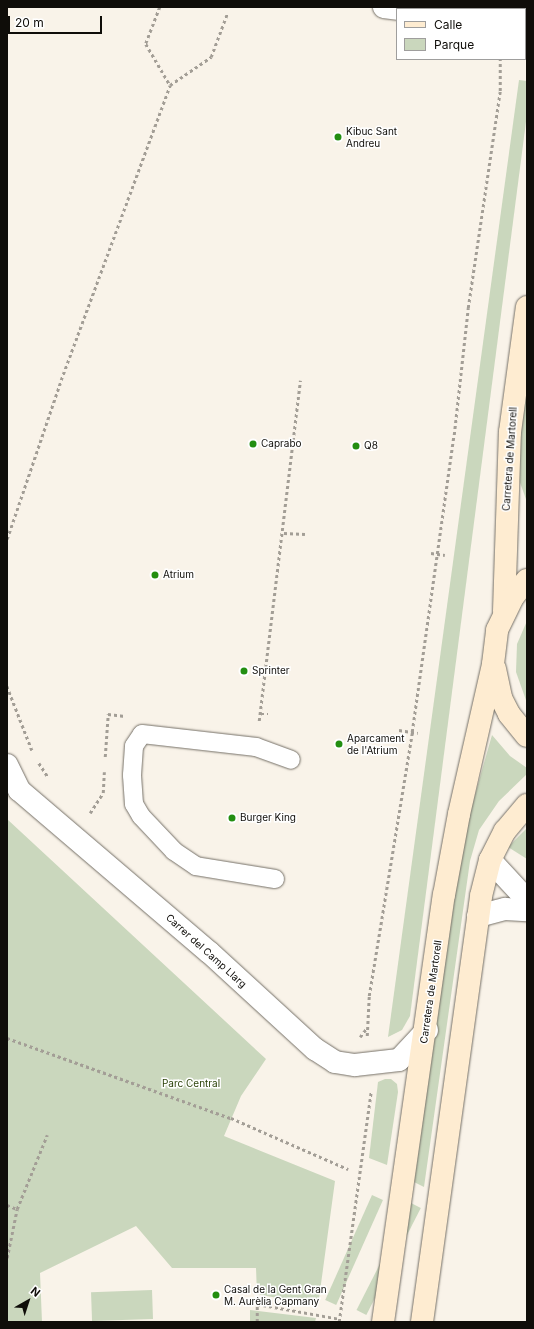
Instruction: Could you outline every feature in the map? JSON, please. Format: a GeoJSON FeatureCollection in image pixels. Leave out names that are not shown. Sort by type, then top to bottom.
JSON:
{"type":"FeatureCollection","features":[{"type":"Feature","properties":{"kind":"main road","name":"Carretera de Martorell"},"geometry":{"type":"LineString","coordinates":[[504,611],[510,432],[527,307]]}},
{"type":"Feature","properties":{"kind":"main road","name":"Carretera de Martorell"},"geometry":{"type":"LineString","coordinates":[[383,1322],[452,851],[493,664],[497,630],[504,611],[527,580]]}},
{"type":"Feature","properties":{"kind":"main road","name":"Carretera de Martorell"},"geometry":{"type":"LineString","coordinates":[[493,664],[501,698],[508,714],[527,736]]}},
{"type":"Feature","properties":{"kind":"main road"},"geometry":{"type":"LineString","coordinates":[[422,1322],[478,916],[490,860],[505,831],[527,805]]}},
{"type":"Feature","properties":{"kind":"street"},"geometry":{"type":"LineString","coordinates":[[384,7],[396,9]]}},
{"type":"Feature","properties":{"kind":"street","name":"Carrer del Camp Llarg"},"geometry":{"type":"LineString","coordinates":[[7,765],[19,790],[210,952],[316,1049],[335,1062],[355,1065],[399,1060],[426,1030]]}},
{"type":"Feature","properties":{"kind":"street"},"geometry":{"type":"LineString","coordinates":[[490,860],[527,900]]}},
{"type":"Feature","properties":{"kind":"street"},"geometry":{"type":"LineString","coordinates":[[478,916],[505,909],[527,910]]}},
{"type":"Feature","properties":{"kind":"lane"},"geometry":{"type":"LineString","coordinates":[[275,879],[196,866],[174,851],[140,816],[134,804],[132,775],[134,746],[142,734],[256,748],[291,760]]}},
{"type":"Feature","properties":{"kind":"path"},"geometry":{"type":"LineString","coordinates":[[160,7],[146,44],[170,85]]}},
{"type":"Feature","properties":{"kind":"path"},"geometry":{"type":"LineString","coordinates":[[7,539],[61,380],[170,85],[211,57],[227,14]]}},
{"type":"Feature","properties":{"kind":"path"},"geometry":{"type":"LineString","coordinates":[[257,1322],[257,1304],[340,1320],[372,1083],[366,1029],[369,996],[412,732],[437,554],[468,308],[500,91],[500,60]]}},
{"type":"Feature","properties":{"kind":"path"},"geometry":{"type":"LineString","coordinates":[[258,725],[300,380]]}},
{"type":"Feature","properties":{"kind":"path"},"geometry":{"type":"LineString","coordinates":[[284,533],[305,534]]}},
{"type":"Feature","properties":{"kind":"path"},"geometry":{"type":"LineString","coordinates":[[431,553],[445,555]]}},
{"type":"Feature","properties":{"kind":"path"},"geometry":{"type":"LineString","coordinates":[[7,686],[33,753]]}},
{"type":"Feature","properties":{"kind":"path"},"geometry":{"type":"LineString","coordinates":[[105,761],[108,714],[132,716]]}},
{"type":"Feature","properties":{"kind":"path"},"geometry":{"type":"LineString","coordinates":[[261,714],[268,714]]}},
{"type":"Feature","properties":{"kind":"path"},"geometry":{"type":"LineString","coordinates":[[399,730],[418,733]]}},
{"type":"Feature","properties":{"kind":"path"},"geometry":{"type":"LineString","coordinates":[[37,759],[51,781]]}},
{"type":"Feature","properties":{"kind":"path"},"geometry":{"type":"LineString","coordinates":[[82,812],[88,816],[103,793],[105,769]]}},
{"type":"Feature","properties":{"kind":"path"},"geometry":{"type":"LineString","coordinates":[[7,1038],[231,1118],[348,1169]]}},
{"type":"Feature","properties":{"kind":"path"},"geometry":{"type":"LineString","coordinates":[[7,1258],[17,1209],[47,1135]]}},
{"type":"Feature","properties":{"kind":"path"},"geometry":{"type":"LineString","coordinates":[[7,1205],[17,1209]]}},
{"type":"Feature","properties":{"kind":"green space"},"geometry":{"type":"Polygon","coordinates":[[[519,80],[527,81],[527,114],[410,1016],[402,1030],[388,1037],[519,80]]]}},
{"type":"Feature","properties":{"kind":"green space"},"geometry":{"type":"Polygon","coordinates":[[[527,345],[527,502],[518,477],[527,345]]]}},
{"type":"Feature","properties":{"kind":"green space"},"geometry":{"type":"Polygon","coordinates":[[[527,621],[527,703],[516,672],[517,644],[527,621]]]}},
{"type":"Feature","properties":{"kind":"green space"},"geometry":{"type":"Polygon","coordinates":[[[492,735],[510,756],[527,768],[527,774],[499,801],[479,830],[470,861],[424,1187],[412,1181],[458,863],[467,823],[492,735]]]}},
{"type":"Feature","properties":{"kind":"green space","name":"Parc Central"},"geometry":{"type":"Polygon","coordinates":[[[7,819],[266,1059],[241,1096],[224,1136],[335,1181],[318,1306],[257,1294],[256,1268],[172,1268],[136,1226],[40,1273],[42,1322],[7,1322],[7,819]]]}},
{"type":"Feature","properties":{"kind":"green space"},"geometry":{"type":"Polygon","coordinates":[[[527,828],[527,859],[508,847],[527,828]]]}},
{"type":"Feature","properties":{"kind":"green space"},"geometry":{"type":"Polygon","coordinates":[[[385,1079],[391,1079],[397,1084],[398,1092],[387,1165],[369,1158],[378,1082],[385,1079]]]}},
{"type":"Feature","properties":{"kind":"green space"},"geometry":{"type":"Polygon","coordinates":[[[372,1195],[383,1200],[336,1305],[325,1300],[372,1195]]]}},
{"type":"Feature","properties":{"kind":"green space"},"geometry":{"type":"Polygon","coordinates":[[[411,1203],[421,1208],[366,1315],[357,1310],[411,1203]]]}},
{"type":"Feature","properties":{"kind":"green space"},"geometry":{"type":"Polygon","coordinates":[[[152,1290],[153,1319],[92,1321],[91,1292],[152,1290]]]}},
{"type":"Feature","properties":{"kind":"green space"},"geometry":{"type":"Polygon","coordinates":[[[250,1310],[316,1318],[315,1322],[250,1322],[250,1310]]]}},
{"type":"Feature","properties":{"kind":"place","name":"Kibuc Sant Andreu"},"geometry":{"type":"Point","coordinates":[338,137]}},
{"type":"Feature","properties":{"kind":"place","name":"Caprabo"},"geometry":{"type":"Point","coordinates":[253,444]}},
{"type":"Feature","properties":{"kind":"place","name":"Q8"},"geometry":{"type":"Point","coordinates":[356,446]}},
{"type":"Feature","properties":{"kind":"place","name":"Atrium"},"geometry":{"type":"Point","coordinates":[155,575]}},
{"type":"Feature","properties":{"kind":"place","name":"Sprinter"},"geometry":{"type":"Point","coordinates":[244,671]}},
{"type":"Feature","properties":{"kind":"place","name":"Aparcament de l'Atrium"},"geometry":{"type":"Point","coordinates":[339,744]}},
{"type":"Feature","properties":{"kind":"place","name":"Burger King"},"geometry":{"type":"Point","coordinates":[232,818]}},
{"type":"Feature","properties":{"kind":"place","name":"Casal de la Gent Gran M. Aurèlia Capmany"},"geometry":{"type":"Point","coordinates":[216,1295]}}]}
